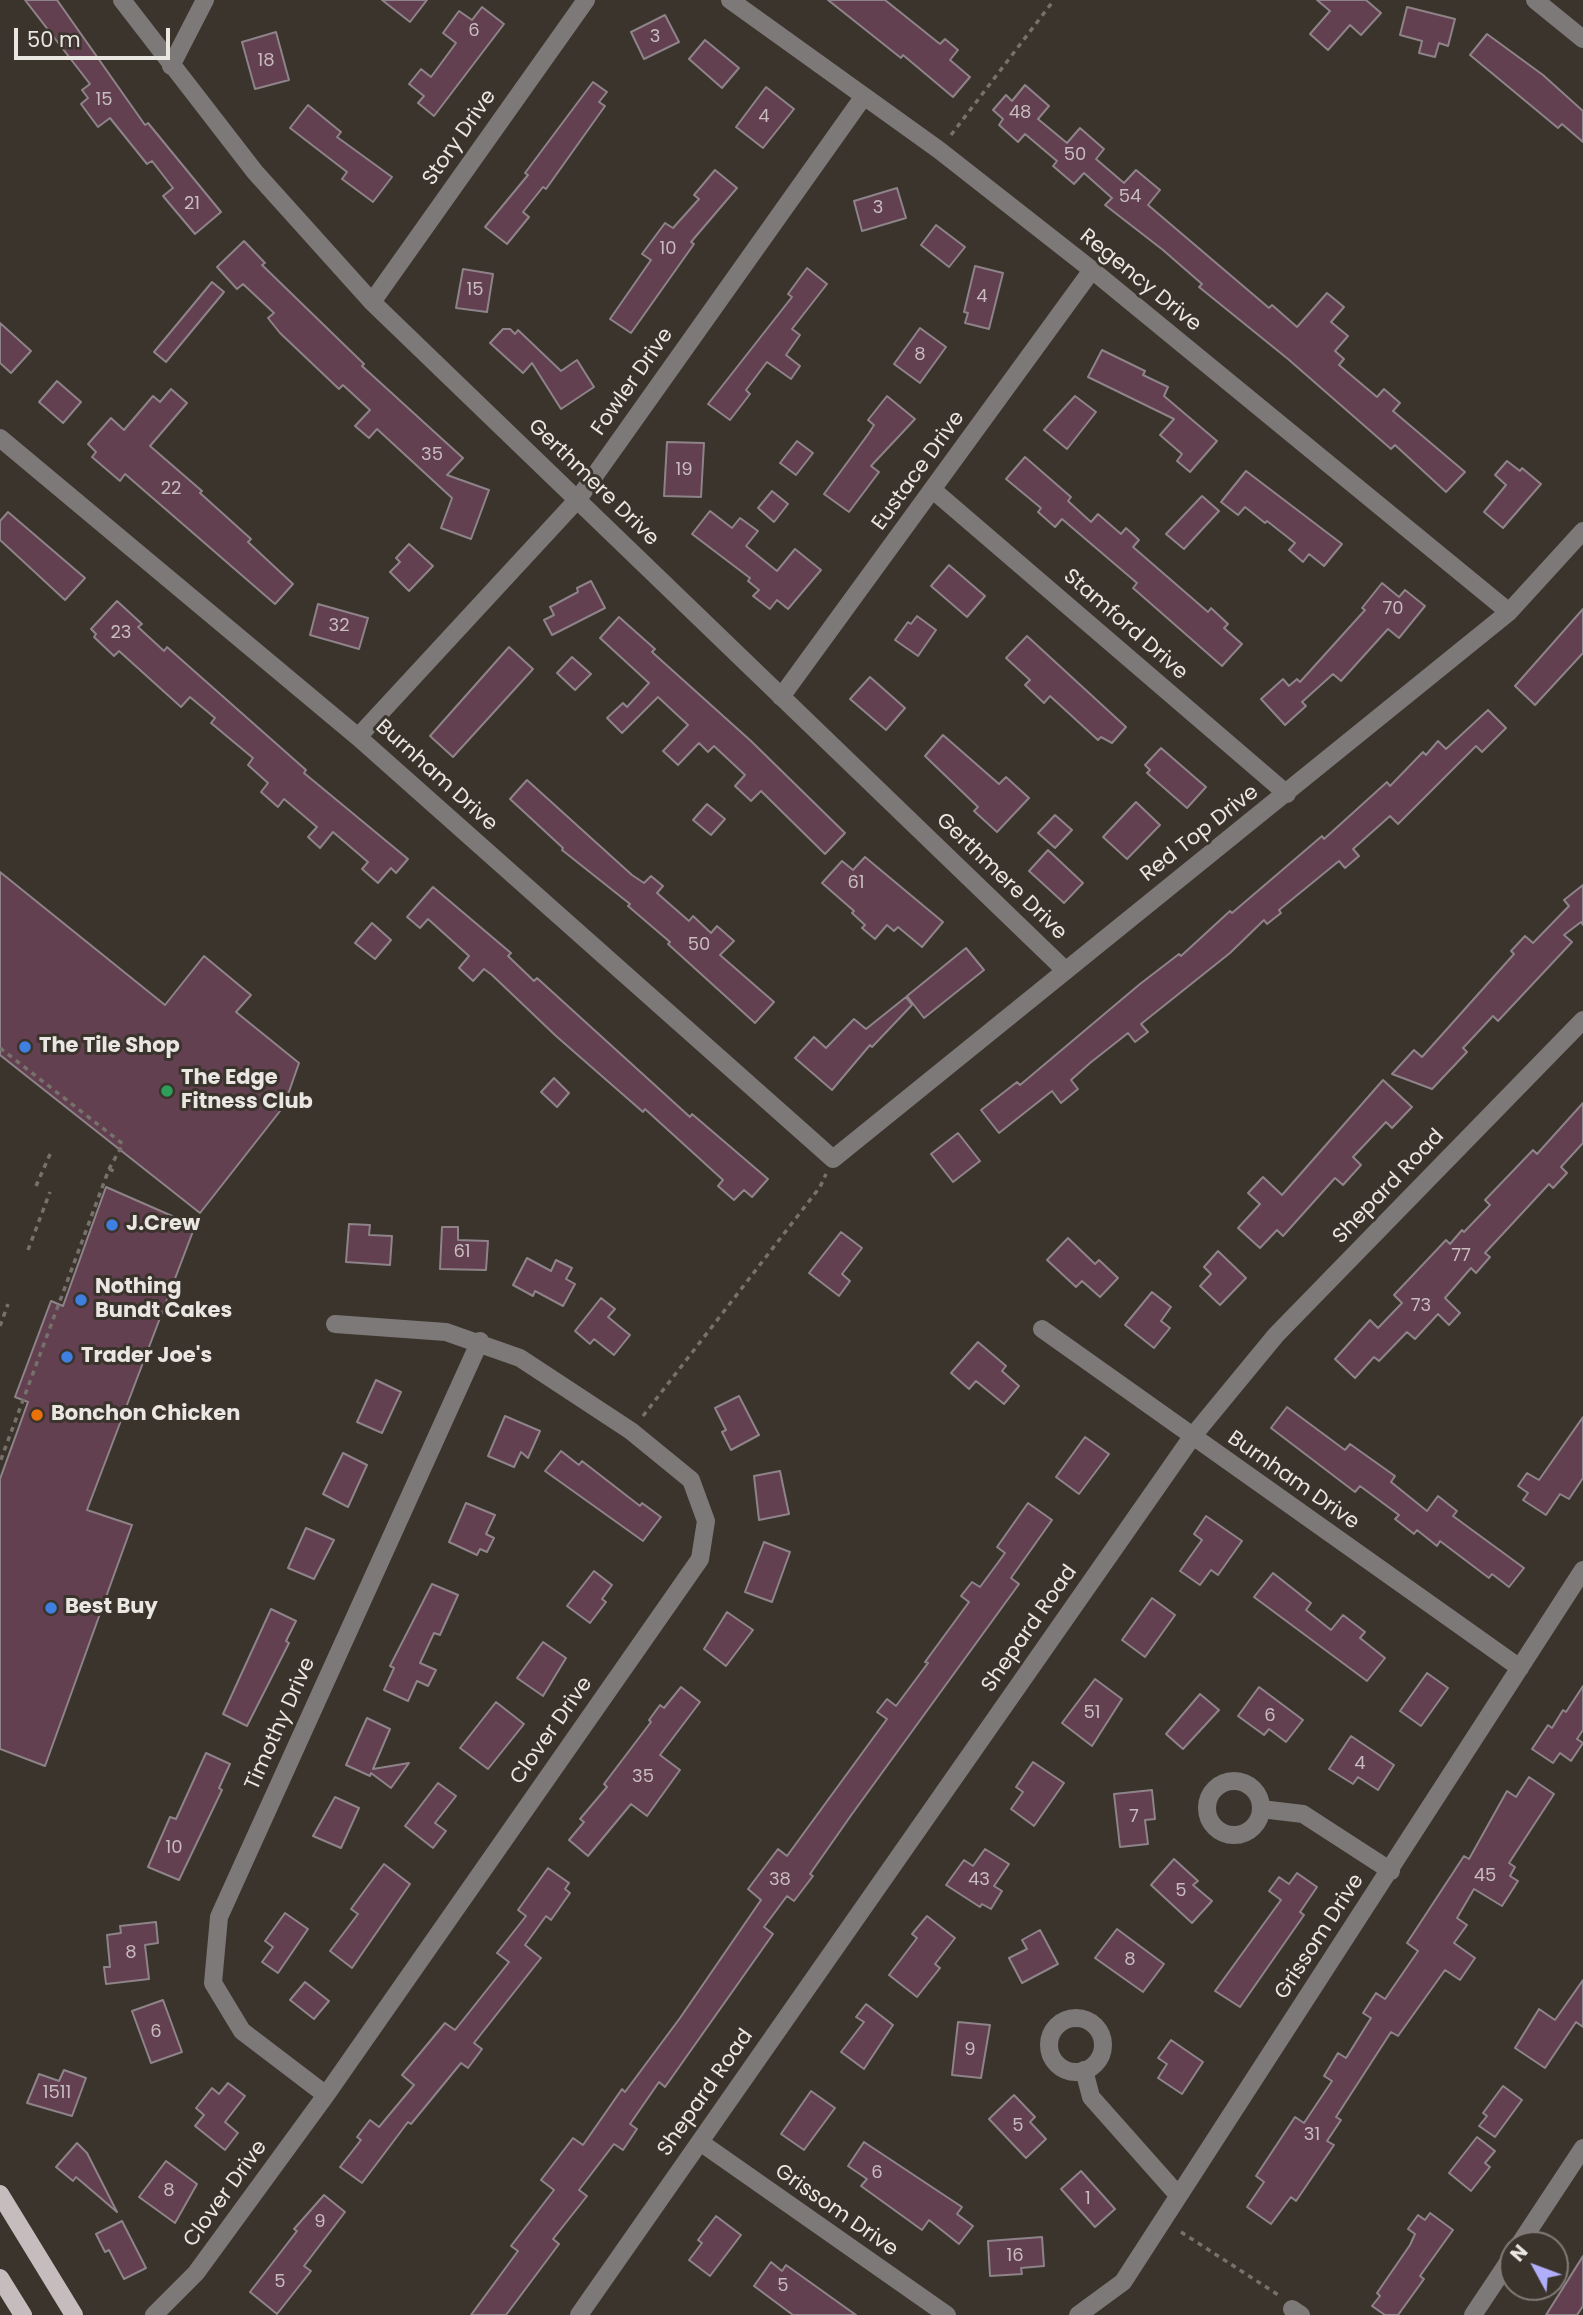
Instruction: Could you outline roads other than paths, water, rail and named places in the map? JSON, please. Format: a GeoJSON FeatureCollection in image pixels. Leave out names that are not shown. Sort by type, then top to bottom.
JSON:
{"type":"FeatureCollection","features":[{"type":"Feature","properties":{"kind":"main road"},"geometry":{"type":"LineString","coordinates":[[0,2194],[74,2315]]}},
{"type":"Feature","properties":{"kind":"main road"},"geometry":{"type":"LineString","coordinates":[[0,2278],[23,2315]]}},
{"type":"Feature","properties":{"kind":"street","name":"Gerthmere Drive"},"geometry":{"type":"LineString","coordinates":[[122,0],[255,172],[372,302],[1065,970]]}},
{"type":"Feature","properties":{"kind":"street"},"geometry":{"type":"LineString","coordinates":[[171,66],[205,0]]}},
{"type":"Feature","properties":{"kind":"street","name":"Story Drive"},"geometry":{"type":"LineString","coordinates":[[372,302],[586,0]]}},
{"type":"Feature","properties":{"kind":"street","name":"Regency Drive"},"geometry":{"type":"LineString","coordinates":[[730,0],[939,150],[1092,270],[1509,612]]}},
{"type":"Feature","properties":{"kind":"street"},"geometry":{"type":"LineString","coordinates":[[1535,0],[1583,39]]}},
{"type":"Feature","properties":{"kind":"street","name":"Fowler Drive"},"geometry":{"type":"LineString","coordinates":[[358,737],[578,499],[864,96]]}},
{"type":"Feature","properties":{"kind":"street","name":"Eustace Drive"},"geometry":{"type":"LineString","coordinates":[[780,697],[1092,270]]}},
{"type":"Feature","properties":{"kind":"street","name":"Burnham Drive"},"geometry":{"type":"LineString","coordinates":[[0,438],[358,737],[833,1159]]}},
{"type":"Feature","properties":{"kind":"street","name":"Stamford Drive"},"geometry":{"type":"LineString","coordinates":[[933,490],[1287,794]]}},
{"type":"Feature","properties":{"kind":"street","name":"Red Top Drive"},"geometry":{"type":"LineString","coordinates":[[833,1159],[1509,612],[1583,531]]}},
{"type":"Feature","properties":{"kind":"street","name":"Shepard Road"},"geometry":{"type":"LineString","coordinates":[[579,2315],[1192,1437],[1276,1335],[1583,1020]]}},
{"type":"Feature","properties":{"kind":"street","name":"Clover Drive"},"geometry":{"type":"LineString","coordinates":[[153,2315],[196,2273],[327,2095],[700,1559],[706,1521],[691,1480],[631,1431],[520,1357],[480,1341],[446,1332],[335,1324]]}},
{"type":"Feature","properties":{"kind":"street","name":"Burnham Drive"},"geometry":{"type":"LineString","coordinates":[[1042,1329],[1520,1668]]}},
{"type":"Feature","properties":{"kind":"street","name":"Timothy Drive"},"geometry":{"type":"LineString","coordinates":[[327,2095],[242,2031],[213,1983],[219,1917],[480,1341]]}},
{"type":"Feature","properties":{"kind":"street","name":"Grissom Drive"},"geometry":{"type":"LineString","coordinates":[[1078,2315],[1123,2281],[1391,1871],[1583,1570]]}},
{"type":"Feature","properties":{"kind":"street"},"geometry":{"type":"LineString","coordinates":[[1261,1809],[1303,1814],[1391,1871]]}},
{"type":"Feature","properties":{"kind":"street"},"geometry":{"type":"LineString","coordinates":[[1084,2070],[1091,2097],[1178,2195]]}},
{"type":"Feature","properties":{"kind":"street","name":"Grissom Drive"},"geometry":{"type":"LineString","coordinates":[[700,2142],[947,2315]]}},
{"type":"Feature","properties":{"kind":"street"},"geometry":{"type":"LineString","coordinates":[[1528,2231],[1583,2148]]}},
{"type":"Feature","properties":{"kind":"street"},"geometry":{"type":"LineString","coordinates":[[1474,2315],[1499,2277]]}},
{"type":"Feature","properties":{"kind":"place","name":"The Tile Shop"},"geometry":{"type":"Point","coordinates":[25,1047]}},
{"type":"Feature","properties":{"kind":"place","name":"The Edge Fitness Club"},"geometry":{"type":"Point","coordinates":[167,1091]}},
{"type":"Feature","properties":{"kind":"place","name":"J.Crew"},"geometry":{"type":"Point","coordinates":[112,1225]}},
{"type":"Feature","properties":{"kind":"place","name":"Nothing Bundt Cakes"},"geometry":{"type":"Point","coordinates":[81,1300]}},
{"type":"Feature","properties":{"kind":"place","name":"Trader Joe's"},"geometry":{"type":"Point","coordinates":[67,1357]}},
{"type":"Feature","properties":{"kind":"place","name":"Bonchon Chicken"},"geometry":{"type":"Point","coordinates":[37,1415]}},
{"type":"Feature","properties":{"kind":"place","name":"Best Buy"},"geometry":{"type":"Point","coordinates":[51,1608]}}]}
